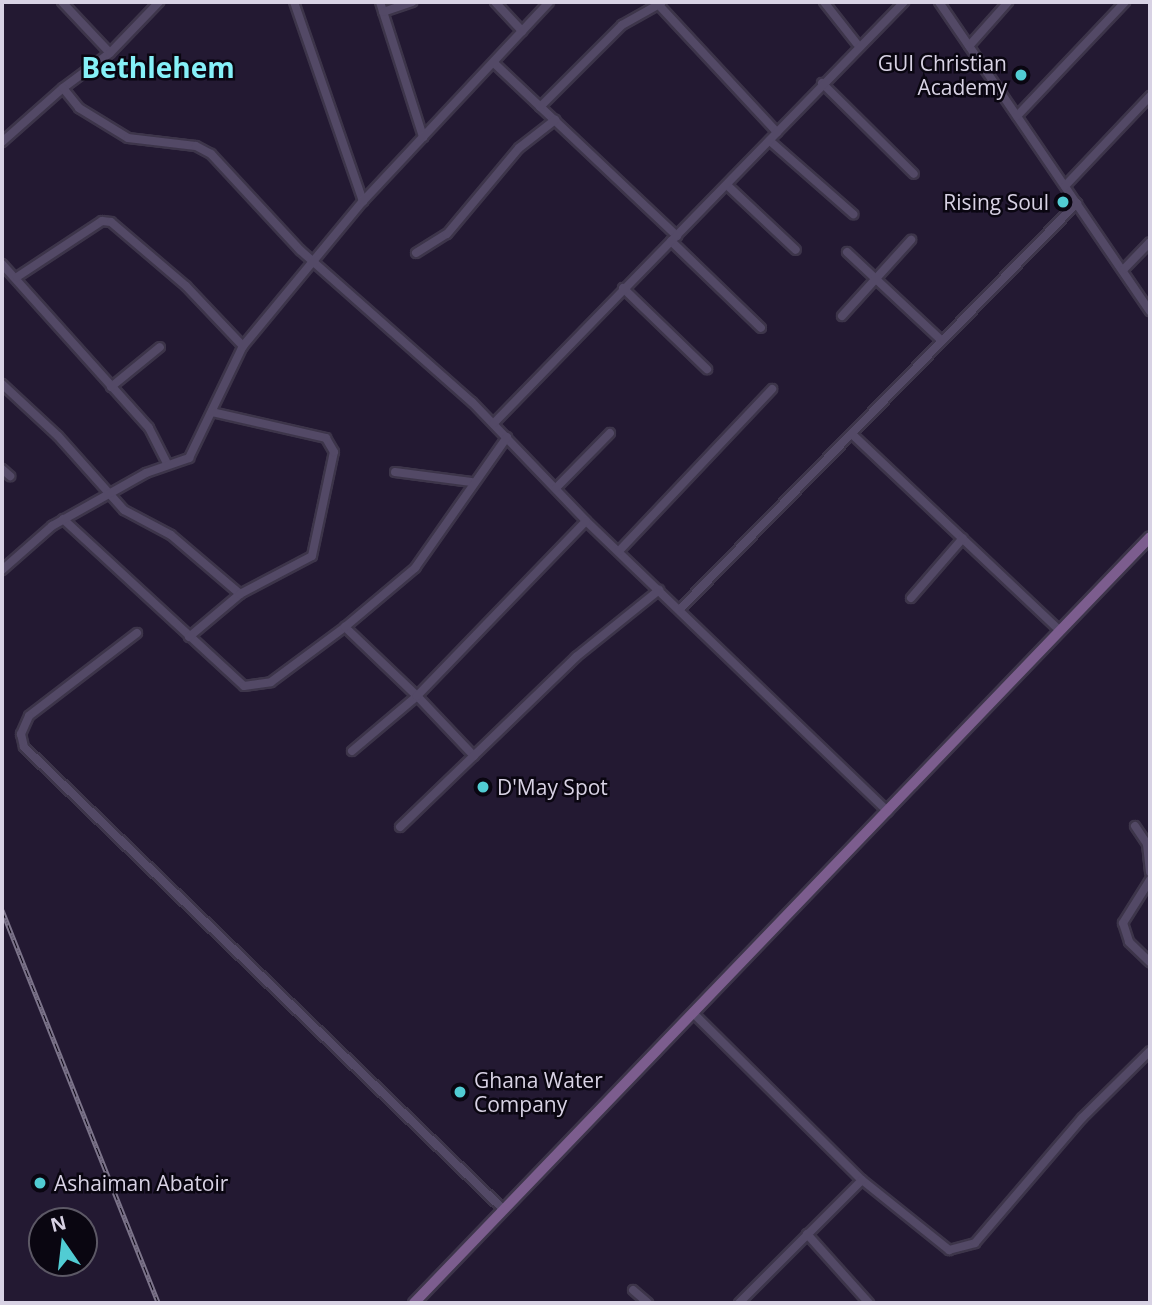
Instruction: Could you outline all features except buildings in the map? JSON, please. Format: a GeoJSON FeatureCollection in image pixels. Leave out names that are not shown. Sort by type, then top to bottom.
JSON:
{"type":"FeatureCollection","features":[{"type":"Feature","properties":{"kind":"street"},"geometry":{"type":"LineString","coordinates":[[62,2],[110,53]]}},
{"type":"Feature","properties":{"kind":"street"},"geometry":{"type":"LineString","coordinates":[[2,142],[63,88],[110,53],[159,2]]}},
{"type":"Feature","properties":{"kind":"street"},"geometry":{"type":"LineString","coordinates":[[294,2],[363,201]]}},
{"type":"Feature","properties":{"kind":"street"},"geometry":{"type":"LineString","coordinates":[[380,2],[423,137]]}},
{"type":"Feature","properties":{"kind":"street"},"geometry":{"type":"LineString","coordinates":[[383,12],[412,2]]}},
{"type":"Feature","properties":{"kind":"street"},"geometry":{"type":"LineString","coordinates":[[495,2],[522,32]]}},
{"type":"Feature","properties":{"kind":"street"},"geometry":{"type":"LineString","coordinates":[[2,570],[63,519],[167,463],[189,458],[243,346],[363,201],[549,2]]}},
{"type":"Feature","properties":{"kind":"street"},"geometry":{"type":"LineString","coordinates":[[824,2],[858,44]]}},
{"type":"Feature","properties":{"kind":"street"},"geometry":{"type":"LineString","coordinates":[[494,423],[623,288],[729,186],[858,44],[904,2]]}},
{"type":"Feature","properties":{"kind":"street"},"geometry":{"type":"LineString","coordinates":[[939,2],[1124,269],[1150,311]]}},
{"type":"Feature","properties":{"kind":"street"},"geometry":{"type":"LineString","coordinates":[[969,46],[1008,2]]}},
{"type":"Feature","properties":{"kind":"street"},"geometry":{"type":"LineString","coordinates":[[1017,116],[1125,2]]}},
{"type":"Feature","properties":{"kind":"street"},"geometry":{"type":"LineString","coordinates":[[540,107],[622,25],[659,3],[777,132]]}},
{"type":"Feature","properties":{"kind":"street"},"geometry":{"type":"LineString","coordinates":[[494,63],[555,120],[761,328]]}},
{"type":"Feature","properties":{"kind":"street"},"geometry":{"type":"LineString","coordinates":[[822,83],[914,174]]}},
{"type":"Feature","properties":{"kind":"street"},"geometry":{"type":"LineString","coordinates":[[63,88],[79,108],[128,138],[202,148],[315,262],[494,423],[586,521],[888,813]]}},
{"type":"Feature","properties":{"kind":"street"},"geometry":{"type":"LineString","coordinates":[[1065,186],[1150,96]]}},
{"type":"Feature","properties":{"kind":"street"},"geometry":{"type":"LineString","coordinates":[[416,253],[447,234],[519,148],[555,120]]}},
{"type":"Feature","properties":{"kind":"street"},"geometry":{"type":"LineString","coordinates":[[770,141],[853,214]]}},
{"type":"Feature","properties":{"kind":"street"},"geometry":{"type":"LineString","coordinates":[[729,186],[796,250]]}},
{"type":"Feature","properties":{"kind":"street"},"geometry":{"type":"LineString","coordinates":[[680,609],[854,436],[939,338],[1077,203]]}},
{"type":"Feature","properties":{"kind":"street"},"geometry":{"type":"LineString","coordinates":[[17,277],[102,221],[111,222],[186,286],[243,346]]}},
{"type":"Feature","properties":{"kind":"street"},"geometry":{"type":"LineString","coordinates":[[842,316],[911,240]]}},
{"type":"Feature","properties":{"kind":"street"},"geometry":{"type":"LineString","coordinates":[[1124,269],[1150,242]]}},
{"type":"Feature","properties":{"kind":"street"},"geometry":{"type":"LineString","coordinates":[[847,252],[939,338]]}},
{"type":"Feature","properties":{"kind":"street"},"geometry":{"type":"LineString","coordinates":[[2,264],[17,277],[154,434],[167,463]]}},
{"type":"Feature","properties":{"kind":"street"},"geometry":{"type":"LineString","coordinates":[[623,288],[707,369]]}},
{"type":"Feature","properties":{"kind":"street"},"geometry":{"type":"LineString","coordinates":[[111,387],[160,347]]}},
{"type":"Feature","properties":{"kind":"street"},"geometry":{"type":"LineString","coordinates":[[2,384],[131,516],[171,535],[240,594]]}},
{"type":"Feature","properties":{"kind":"street"},"geometry":{"type":"LineString","coordinates":[[619,551],[772,389]]}},
{"type":"Feature","properties":{"kind":"street"},"geometry":{"type":"LineString","coordinates":[[189,637],[240,594],[317,548],[333,443],[212,412]]}},
{"type":"Feature","properties":{"kind":"street"},"geometry":{"type":"LineString","coordinates":[[556,488],[610,433]]}},
{"type":"Feature","properties":{"kind":"street"},"geometry":{"type":"LineString","coordinates":[[854,436],[1060,631]]}},
{"type":"Feature","properties":{"kind":"street"},"geometry":{"type":"LineString","coordinates":[[63,519],[189,637],[253,688],[271,682],[345,627],[415,568],[468,497],[471,482],[508,437]]}},
{"type":"Feature","properties":{"kind":"street"},"geometry":{"type":"LineString","coordinates":[[2,469],[10,476]]}},
{"type":"Feature","properties":{"kind":"street"},"geometry":{"type":"LineString","coordinates":[[395,472],[471,482]]}},
{"type":"Feature","properties":{"kind":"street"},"geometry":{"type":"LineString","coordinates":[[352,751],[417,696],[586,521]]}},
{"type":"Feature","properties":{"kind":"street"},"geometry":{"type":"LineString","coordinates":[[414,1303],[888,813],[1150,537]]}},
{"type":"Feature","properties":{"kind":"street"},"geometry":{"type":"LineString","coordinates":[[911,598],[963,538]]}},
{"type":"Feature","properties":{"kind":"street"},"geometry":{"type":"LineString","coordinates":[[400,827],[576,657],[659,590]]}},
{"type":"Feature","properties":{"kind":"street"},"geometry":{"type":"LineString","coordinates":[[345,627],[417,696],[474,756]]}},
{"type":"Feature","properties":{"kind":"street"},"geometry":{"type":"LineString","coordinates":[[137,633],[29,716],[21,734],[24,747],[504,1210]]}},
{"type":"Feature","properties":{"kind":"street"},"geometry":{"type":"LineString","coordinates":[[1135,826],[1147,844],[1150,873]]}},
{"type":"Feature","properties":{"kind":"street"},"geometry":{"type":"LineString","coordinates":[[1150,880],[1123,923],[1129,942],[1150,962]]}},
{"type":"Feature","properties":{"kind":"street"},"geometry":{"type":"LineString","coordinates":[[694,1014],[862,1180],[949,1250],[961,1250],[975,1243],[1082,1118],[1150,1051]]}},
{"type":"Feature","properties":{"kind":"street"},"geometry":{"type":"LineString","coordinates":[[739,1303],[862,1180]]}},
{"type":"Feature","properties":{"kind":"street"},"geometry":{"type":"LineString","coordinates":[[807,1234],[869,1303]]}},
{"type":"Feature","properties":{"kind":"street"},"geometry":{"type":"LineString","coordinates":[[633,1290],[648,1303]]}},
{"type":"Feature","properties":{"kind":"railway"},"geometry":{"type":"LineString","coordinates":[[2,910],[158,1303]]}},
{"type":"Feature","properties":{"kind":"place","name":"GUI Christian Academy"},"geometry":{"type":"Point","coordinates":[1021,75]}},
{"type":"Feature","properties":{"kind":"place","name":"Rising Soul"},"geometry":{"type":"Point","coordinates":[1063,202]}},
{"type":"Feature","properties":{"kind":"place","name":"D'May Spot"},"geometry":{"type":"Point","coordinates":[483,787]}},
{"type":"Feature","properties":{"kind":"place","name":"Ghana Water Company"},"geometry":{"type":"Point","coordinates":[460,1092]}},
{"type":"Feature","properties":{"kind":"place","name":"Ashaiman Abatoir"},"geometry":{"type":"Point","coordinates":[40,1183]}},
{"type":"Feature","properties":{"kind":"district","name":"Bethlehem"},"geometry":{"type":"Point","coordinates":[158,67]}}]}
